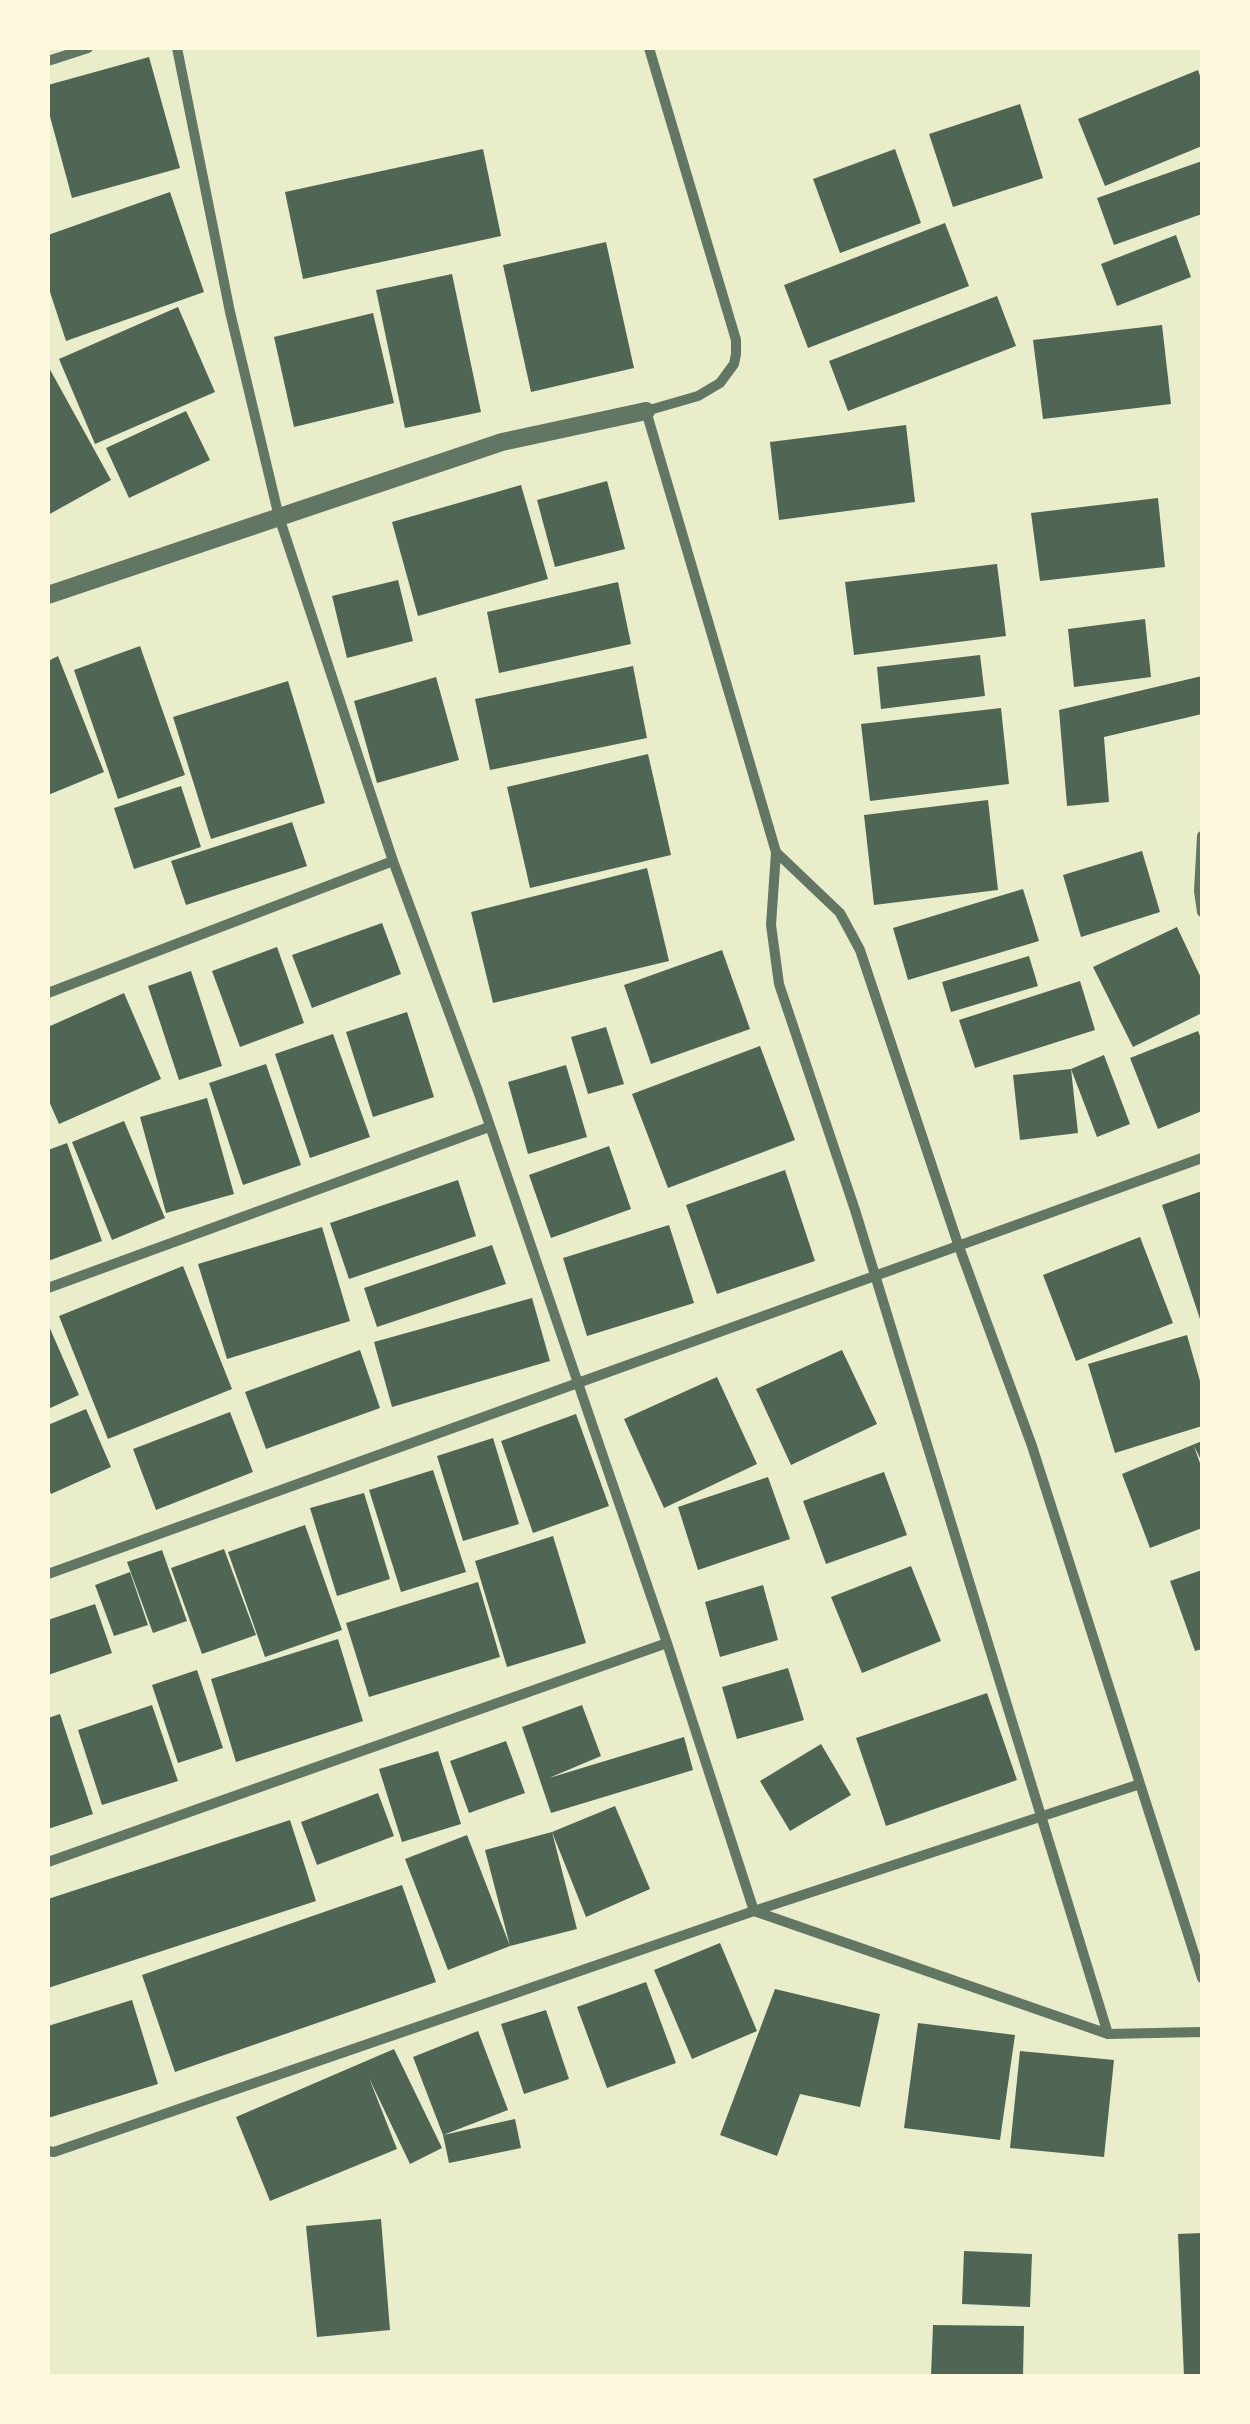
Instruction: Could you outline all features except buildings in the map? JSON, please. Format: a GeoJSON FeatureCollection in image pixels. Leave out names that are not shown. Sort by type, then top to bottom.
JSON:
{"type":"FeatureCollection","features":[{"type":"Feature","properties":{"kind":"street"},"geometry":{"type":"LineString","coordinates":[[48,61],[88,48]]}},
{"type":"Feature","properties":{"kind":"street"},"geometry":{"type":"LineString","coordinates":[[177,48],[230,312],[279,517],[393,861],[667,1643],[754,1911]]}},
{"type":"Feature","properties":{"kind":"street"},"geometry":{"type":"LineString","coordinates":[[48,594],[502,442],[646,411],[698,396],[720,383],[734,364],[736,340],[650,48]]}},
{"type":"Feature","properties":{"kind":"street"},"geometry":{"type":"LineString","coordinates":[[646,411],[776,852],[771,925],[779,984],[855,1210],[1108,2034]]}},
{"type":"Feature","properties":{"kind":"street"},"geometry":{"type":"LineString","coordinates":[[1202,836],[1202,912]]}},
{"type":"Feature","properties":{"kind":"street"},"geometry":{"type":"LineString","coordinates":[[776,852],[840,913],[860,950],[958,1244],[1032,1446],[1202,1978]]}},
{"type":"Feature","properties":{"kind":"street"},"geometry":{"type":"LineString","coordinates":[[48,993],[393,861]]}},
{"type":"Feature","properties":{"kind":"street"},"geometry":{"type":"LineString","coordinates":[[48,1288],[489,1127]]}},
{"type":"Feature","properties":{"kind":"street"},"geometry":{"type":"LineString","coordinates":[[48,1574],[1202,1158]]}},
{"type":"Feature","properties":{"kind":"street"},"geometry":{"type":"LineString","coordinates":[[48,1862],[667,1643]]}},
{"type":"Feature","properties":{"kind":"street"},"geometry":{"type":"LineString","coordinates":[[51,2151],[1140,1784]]}},
{"type":"Feature","properties":{"kind":"street"},"geometry":{"type":"LineString","coordinates":[[754,1911],[1108,2034],[1202,2032]]}}]}
